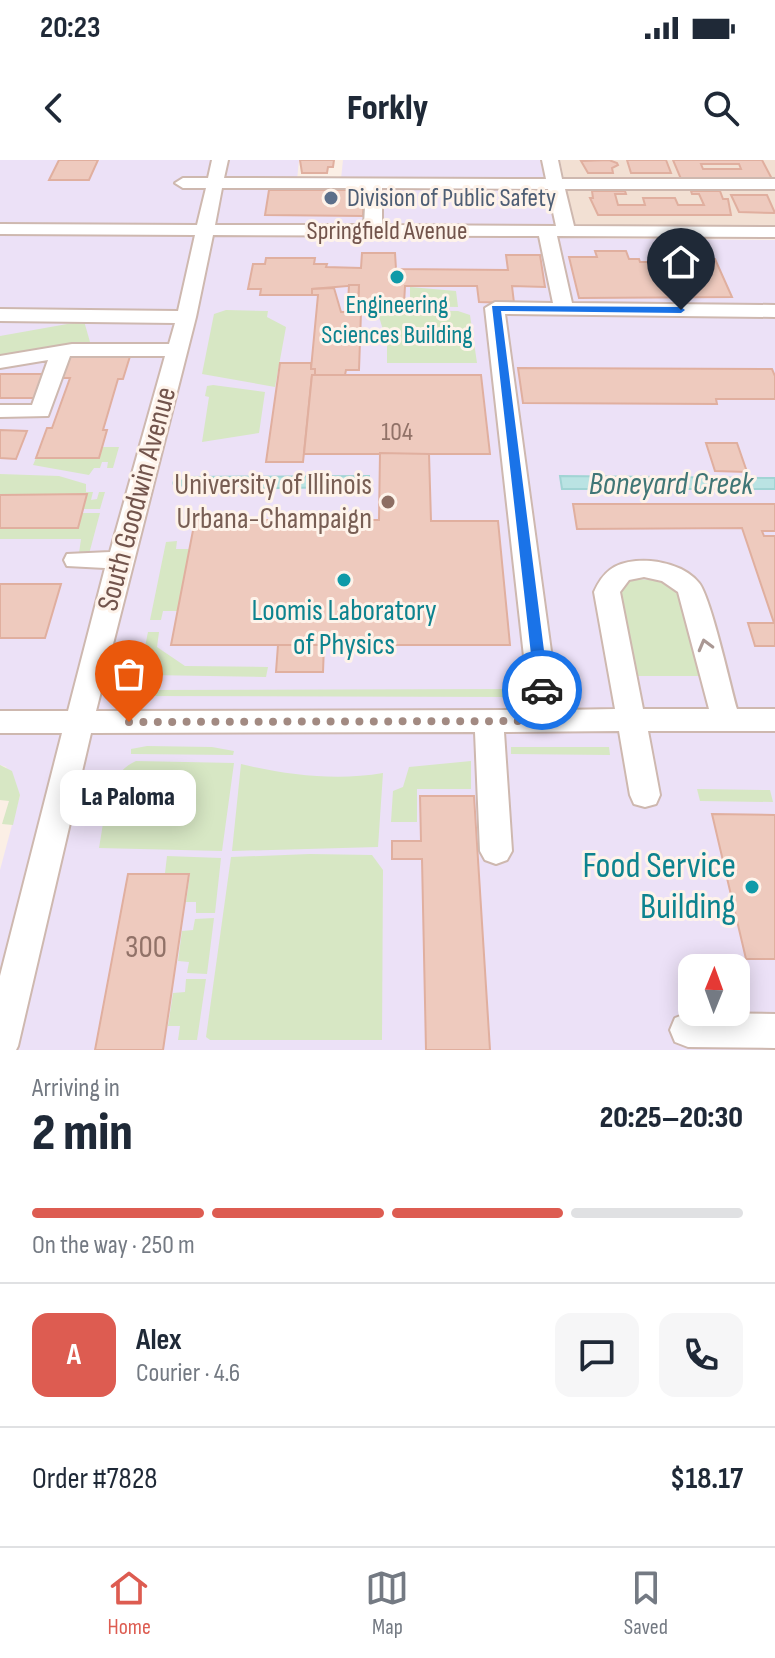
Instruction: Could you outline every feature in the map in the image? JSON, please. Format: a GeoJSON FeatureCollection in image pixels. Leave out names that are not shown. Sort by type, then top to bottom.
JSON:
{"type":"FeatureCollection","features":[{"type":"Feature","properties":{"kind":"street","name":"South Goodwin Avenue"},"geometry":{"type":"LineString","coordinates":[[1,1036],[79,723],[186,317],[220,160]]}},
{"type":"Feature","properties":{"kind":"street"},"geometry":{"type":"LineString","coordinates":[[550,160],[556,183],[564,309]]}},
{"type":"Feature","properties":{"kind":"street"},"geometry":{"type":"LineString","coordinates":[[183,183],[775,184]]}},
{"type":"Feature","properties":{"kind":"street"},"geometry":{"type":"LineString","coordinates":[[373,231],[374,184]]}},
{"type":"Feature","properties":{"kind":"street","name":"Springfield Avenue"},"geometry":{"type":"LineString","coordinates":[[0,229],[775,232]]}},
{"type":"Feature","properties":{"kind":"street"},"geometry":{"type":"LineString","coordinates":[[546,721],[495,308],[775,311]]}},
{"type":"Feature","properties":{"kind":"street"},"geometry":{"type":"LineString","coordinates":[[0,315],[186,317]]}},
{"type":"Feature","properties":{"kind":"street"},"geometry":{"type":"LineString","coordinates":[[0,362],[61,352],[177,350]]}},
{"type":"Feature","properties":{"kind":"street"},"geometry":{"type":"LineString","coordinates":[[0,411],[40,411],[61,352]]}},
{"type":"Feature","properties":{"kind":"street"},"geometry":{"type":"LineString","coordinates":[[76,560],[121,560]]}},
{"type":"Feature","properties":{"kind":"street"},"geometry":{"type":"LineString","coordinates":[[645,795],[607,592],[609,582],[617,575],[652,570],[676,577],[690,589],[726,720]]}},
{"type":"Feature","properties":{"kind":"street"},"geometry":{"type":"LineString","coordinates":[[0,722],[775,720]]}},
{"type":"Feature","properties":{"kind":"street"},"geometry":{"type":"LineString","coordinates":[[489,721],[496,851]]}},
{"type":"Feature","properties":{"kind":"street"},"geometry":{"type":"LineString","coordinates":[[688,1030],[775,1031]]}},
{"type":"Feature","properties":{"kind":"shaded area","name":"University of Illinois Urbana-Champaign"},"geometry":{"type":"Polygon","coordinates":[[[0,160],[299,160],[297,180],[341,179],[343,160],[540,160],[558,238],[775,240],[775,1050],[0,1050],[0,870],[20,795],[6,767],[0,765],[0,160]]]}},
{"type":"Feature","properties":{"kind":"shaded area"},"geometry":{"type":"Polygon","coordinates":[[[560,160],[775,160],[775,227],[575,227],[560,160]]]}},
{"type":"Feature","properties":{"kind":"green space"},"geometry":{"type":"Polygon","coordinates":[[[410,287],[456,291],[458,307],[410,306],[410,287]]]}},
{"type":"Feature","properties":{"kind":"green space"},"geometry":{"type":"Polygon","coordinates":[[[226,310],[268,311],[267,317],[286,327],[275,387],[202,374],[214,314],[226,310]]]}},
{"type":"Feature","properties":{"kind":"green space"},"geometry":{"type":"Polygon","coordinates":[[[377,310],[458,311],[470,315],[477,363],[387,363],[387,343],[377,310]]]}},
{"type":"Feature","properties":{"kind":"green space"},"geometry":{"type":"Polygon","coordinates":[[[84,321],[90,342],[0,358],[0,336],[84,321]]]}},
{"type":"Feature","properties":{"kind":"green space"},"geometry":{"type":"Polygon","coordinates":[[[207,386],[265,392],[259,433],[202,442],[209,397],[205,396],[207,386]]]}},
{"type":"Feature","properties":{"kind":"green space"},"geometry":{"type":"Polygon","coordinates":[[[102,447],[119,447],[113,468],[107,468],[108,462],[102,462],[100,468],[94,468],[89,475],[33,465],[36,458],[98,458],[102,447]]]}},
{"type":"Feature","properties":{"kind":"green space"},"geometry":{"type":"Polygon","coordinates":[[[0,474],[59,476],[86,484],[86,492],[93,492],[91,500],[97,499],[99,492],[105,492],[100,509],[83,509],[86,494],[0,495],[0,474]]]}},
{"type":"Feature","properties":{"kind":"green space"},"geometry":{"type":"Polygon","coordinates":[[[82,513],[100,513],[89,554],[79,553],[81,539],[0,539],[0,528],[77,528],[82,513]]]}},
{"type":"Feature","properties":{"kind":"green space"},"geometry":{"type":"Polygon","coordinates":[[[177,541],[176,549],[189,549],[178,611],[163,611],[161,620],[150,620],[166,542],[177,541]]]}},
{"type":"Feature","properties":{"kind":"green space"},"geometry":{"type":"Polygon","coordinates":[[[638,579],[662,581],[679,592],[701,676],[638,676],[619,593],[623,583],[638,579]]]}},
{"type":"Feature","properties":{"kind":"green space"},"geometry":{"type":"Polygon","coordinates":[[[148,632],[159,632],[157,647],[185,666],[268,667],[266,677],[148,675],[141,666],[148,632]]]}},
{"type":"Feature","properties":{"kind":"green space"},"geometry":{"type":"Polygon","coordinates":[[[520,689],[521,697],[140,696],[144,690],[520,689]]]}},
{"type":"Feature","properties":{"kind":"green space"},"geometry":{"type":"Polygon","coordinates":[[[147,746],[212,747],[234,751],[233,755],[131,754],[131,749],[147,746]]]}},
{"type":"Feature","properties":{"kind":"green space"},"geometry":{"type":"Polygon","coordinates":[[[511,747],[609,747],[610,755],[511,754],[511,747]]]}},
{"type":"Feature","properties":{"kind":"green space"},"geometry":{"type":"Polygon","coordinates":[[[136,761],[234,763],[222,851],[99,848],[112,787],[126,767],[136,761]]]}},
{"type":"Feature","properties":{"kind":"green space"},"geometry":{"type":"Polygon","coordinates":[[[471,761],[471,789],[417,789],[417,822],[391,822],[393,791],[403,787],[409,767],[471,761]]]}},
{"type":"Feature","properties":{"kind":"green space"},"geometry":{"type":"Polygon","coordinates":[[[241,764],[312,776],[347,777],[383,773],[378,847],[232,851],[241,764]]]}},
{"type":"Feature","properties":{"kind":"green space"},"geometry":{"type":"Polygon","coordinates":[[[0,765],[12,771],[20,795],[13,825],[2,824],[9,801],[0,800],[0,765]]]}},
{"type":"Feature","properties":{"kind":"green space"},"geometry":{"type":"Polygon","coordinates":[[[697,789],[770,790],[773,802],[700,801],[697,789]]]}},
{"type":"Feature","properties":{"kind":"green space"},"geometry":{"type":"Polygon","coordinates":[[[372,855],[383,870],[382,1040],[210,1040],[206,1037],[231,857],[372,855]]]}},
{"type":"Feature","properties":{"kind":"green space"},"geometry":{"type":"Polygon","coordinates":[[[167,856],[221,858],[215,913],[196,913],[196,902],[186,902],[190,874],[165,873],[167,856]]]}},
{"type":"Feature","properties":{"kind":"green space"},"geometry":{"type":"Polygon","coordinates":[[[214,918],[207,974],[187,973],[189,962],[178,961],[182,931],[193,930],[195,919],[214,918]]]}},
{"type":"Feature","properties":{"kind":"green space"},"geometry":{"type":"Polygon","coordinates":[[[186,979],[206,979],[197,1040],[178,1040],[180,1026],[168,1026],[173,993],[185,992],[186,979]]]}},
{"type":"Feature","properties":{"kind":"water"},"geometry":{"type":"Polygon","coordinates":[[[369,476],[369,487],[184,489],[186,477],[369,476]]]}},
{"type":"Feature","properties":{"kind":"water"},"geometry":{"type":"Polygon","coordinates":[[[560,476],[775,478],[775,489],[562,489],[560,476]]]}},
{"type":"Feature","properties":{"kind":"building"},"geometry":{"type":"Polygon","coordinates":[[[59,160],[98,160],[89,180],[49,180],[59,160]]]}},
{"type":"Feature","properties":{"kind":"building"},"geometry":{"type":"Polygon","coordinates":[[[300,160],[334,160],[333,167],[328,167],[327,173],[302,173],[300,160]]]}},
{"type":"Feature","properties":{"kind":"building"},"geometry":{"type":"Polygon","coordinates":[[[609,160],[618,165],[612,168],[613,173],[588,173],[581,161],[609,160]]]}},
{"type":"Feature","properties":{"kind":"building"},"geometry":{"type":"Polygon","coordinates":[[[627,160],[666,160],[671,173],[631,173],[627,160]]]}},
{"type":"Feature","properties":{"kind":"building"},"geometry":{"type":"Polygon","coordinates":[[[673,160],[762,160],[772,179],[681,179],[673,160]],[[701,164],[703,169],[741,169],[739,164],[701,164]]]}},
{"type":"Feature","properties":{"kind":"building"},"geometry":{"type":"Polygon","coordinates":[[[269,190],[364,190],[363,216],[265,215],[269,190]]]}},
{"type":"Feature","properties":{"kind":"building"},"geometry":{"type":"Polygon","coordinates":[[[592,191],[625,191],[626,194],[615,194],[618,205],[645,205],[643,198],[675,198],[678,205],[704,205],[699,194],[692,194],[691,191],[720,191],[723,199],[728,199],[731,215],[598,215],[590,198],[593,198],[592,191]]]}},
{"type":"Feature","properties":{"kind":"building"},"geometry":{"type":"Polygon","coordinates":[[[731,195],[767,195],[775,213],[739,212],[731,195]]]}},
{"type":"Feature","properties":{"kind":"building"},"geometry":{"type":"Polygon","coordinates":[[[595,251],[626,251],[629,259],[639,259],[640,262],[652,262],[651,259],[715,259],[732,297],[579,298],[569,257],[597,257],[595,251]]]}},
{"type":"Feature","properties":{"kind":"building","name":"Engineering Sciences Building"},"geometry":{"type":"Polygon","coordinates":[[[362,253],[395,253],[396,269],[508,270],[506,255],[540,255],[545,287],[512,286],[514,303],[479,302],[477,286],[405,286],[404,304],[358,303],[359,285],[312,289],[312,295],[260,295],[261,289],[248,289],[253,264],[265,264],[266,258],[315,258],[314,264],[327,264],[326,267],[361,268],[362,253]]]}},
{"type":"Feature","properties":{"kind":"building"},"geometry":{"type":"Polygon","coordinates":[[[349,285],[359,285],[358,303],[348,303],[349,285]]]}},
{"type":"Feature","properties":{"kind":"building"},"geometry":{"type":"Polygon","coordinates":[[[334,288],[341,312],[361,312],[359,370],[346,370],[345,375],[315,375],[315,369],[311,369],[318,295],[312,295],[312,289],[334,288]]]}},
{"type":"Feature","properties":{"kind":"building"},"geometry":{"type":"Polygon","coordinates":[[[67,353],[131,353],[123,379],[118,379],[103,430],[107,430],[99,458],[36,458],[47,428],[52,428],[70,378],[58,378],[67,353]]]}},
{"type":"Feature","properties":{"kind":"building"},"geometry":{"type":"Polygon","coordinates":[[[280,363],[311,363],[311,369],[315,369],[303,462],[266,462],[280,363]]]}},
{"type":"Feature","properties":{"kind":"building"},"geometry":{"type":"Polygon","coordinates":[[[518,368],[772,369],[775,399],[716,399],[717,404],[523,403],[518,368]]]}},
{"type":"Feature","properties":{"kind":"building"},"geometry":{"type":"Polygon","coordinates":[[[0,374],[44,374],[34,398],[0,398],[0,374]]]}},
{"type":"Feature","properties":{"kind":"building"},"geometry":{"type":"Polygon","coordinates":[[[312,375],[481,375],[490,454],[304,454],[312,375]]]}},
{"type":"Feature","properties":{"kind":"building"},"geometry":{"type":"Polygon","coordinates":[[[0,430],[27,431],[16,459],[0,458],[0,430]]]}},
{"type":"Feature","properties":{"kind":"building"},"geometry":{"type":"Polygon","coordinates":[[[706,443],[737,443],[747,472],[715,471],[706,443]]]}},
{"type":"Feature","properties":{"kind":"building","name":"Loomis Laboratory of Physics"},"geometry":{"type":"Polygon","coordinates":[[[380,453],[429,454],[431,521],[498,521],[510,645],[171,645],[195,520],[379,520],[380,453]]]}},
{"type":"Feature","properties":{"kind":"building"},"geometry":{"type":"Polygon","coordinates":[[[87,494],[78,528],[0,528],[0,495],[87,494]]]}},
{"type":"Feature","properties":{"kind":"building"},"geometry":{"type":"Polygon","coordinates":[[[573,504],[775,504],[775,531],[762,531],[764,536],[775,536],[775,646],[755,646],[748,623],[774,623],[742,528],[577,529],[573,504]]]}},
{"type":"Feature","properties":{"kind":"building"},"geometry":{"type":"Polygon","coordinates":[[[0,584],[61,584],[45,638],[0,638],[0,584]]]}},
{"type":"Feature","properties":{"kind":"building"},"geometry":{"type":"Polygon","coordinates":[[[278,645],[324,645],[323,672],[276,672],[278,645]]]}},
{"type":"Feature","properties":{"kind":"building"},"geometry":{"type":"Polygon","coordinates":[[[420,796],[474,796],[490,1050],[426,1050],[422,859],[392,859],[392,841],[421,841],[420,796]]]}},
{"type":"Feature","properties":{"kind":"building","name":"Food Service Building"},"geometry":{"type":"Polygon","coordinates":[[[712,814],[775,815],[775,959],[750,959],[750,954],[745,954],[712,814]]]}},
{"type":"Feature","properties":{"kind":"building"},"geometry":{"type":"Polygon","coordinates":[[[128,874],[189,874],[163,1050],[95,1050],[128,874]]]}},
{"type":"Feature","properties":{"kind":"waterway","name":"Boneyard Creek"},"geometry":{"type":"LineString","coordinates":[[176,483],[196,483]]}},
{"type":"Feature","properties":{"kind":"way so far"},"geometry":{"type":"LineString","coordinates":[[129,722],[546,721],[542,690]]}},
{"type":"Feature","properties":{"kind":"place","name":"Division of Public Safety"},"geometry":{"type":"Point","coordinates":[331,198]}},
{"type":"Feature","properties":{"kind":"place","name":"Engineering Sciences Building"},"geometry":{"type":"Point","coordinates":[397,277]}},
{"type":"Feature","properties":{"kind":"place","name":"University of Illinois Urbana-Champaign"},"geometry":{"type":"Point","coordinates":[388,502]}},
{"type":"Feature","properties":{"kind":"place","name":"Loomis Laboratory of Physics"},"geometry":{"type":"Point","coordinates":[344,580]}},
{"type":"Feature","properties":{"kind":"place","name":"La Paloma"},"geometry":{"type":"Point","coordinates":[129,722]}},
{"type":"Feature","properties":{"kind":"place","name":"Food Service Building"},"geometry":{"type":"Point","coordinates":[752,887]}},
{"type":"Feature","properties":{"kind":"route"},"geometry":{"type":"LineString","coordinates":[[542,690],[495,308],[681,310]]}}]}
